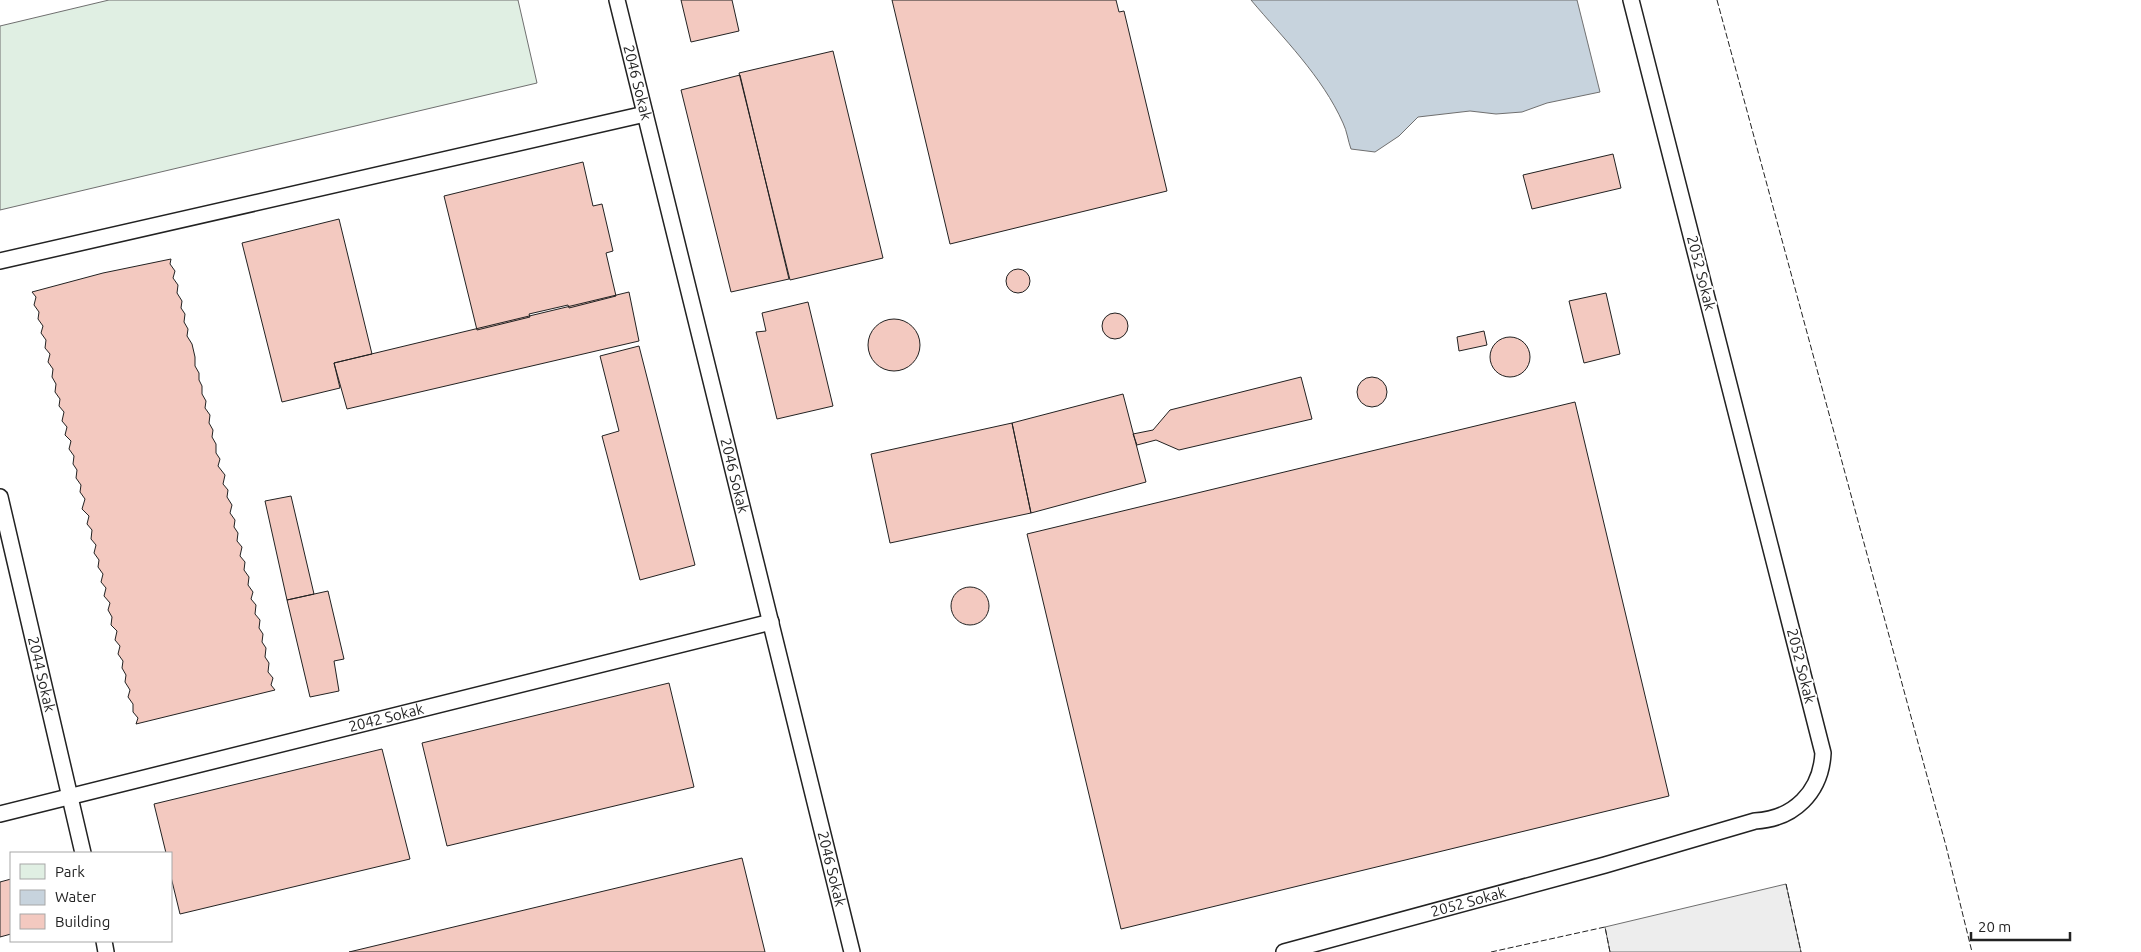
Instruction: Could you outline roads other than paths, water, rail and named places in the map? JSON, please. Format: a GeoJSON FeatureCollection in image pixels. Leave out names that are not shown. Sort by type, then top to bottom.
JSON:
{"type":"FeatureCollection","features":[{"type":"Feature","properties":{"kind":"lane","name":"2046 Sokak"},"geometry":{"type":"LineString","coordinates":[[617,0],[852,952]]}},
{"type":"Feature","properties":{"kind":"lane","name":"2052 Sokak"},"geometry":{"type":"LineString","coordinates":[[1284,952],[1755,821],[1776,819],[1803,802],[1818,779],[1823,753],[1632,0]]}},
{"type":"Feature","properties":{"kind":"lane"},"geometry":{"type":"LineString","coordinates":[[0,261],[646,114]]}},
{"type":"Feature","properties":{"kind":"lane","name":"2044 Sokak"},"geometry":{"type":"LineString","coordinates":[[0,497],[83,852]]}},
{"type":"Feature","properties":{"kind":"lane","name":"2042 Sokak"},"geometry":{"type":"LineString","coordinates":[[0,814],[771,622]]}},
{"type":"Feature","properties":{"kind":"water"},"geometry":{"type":"Polygon","coordinates":[[[1251,0],[1577,0],[1600,92],[1547,103],[1522,112],[1496,114],[1470,111],[1418,117],[1399,136],[1375,152],[1351,149],[1346,129],[1324,89],[1301,58],[1251,0]]]}}]}
